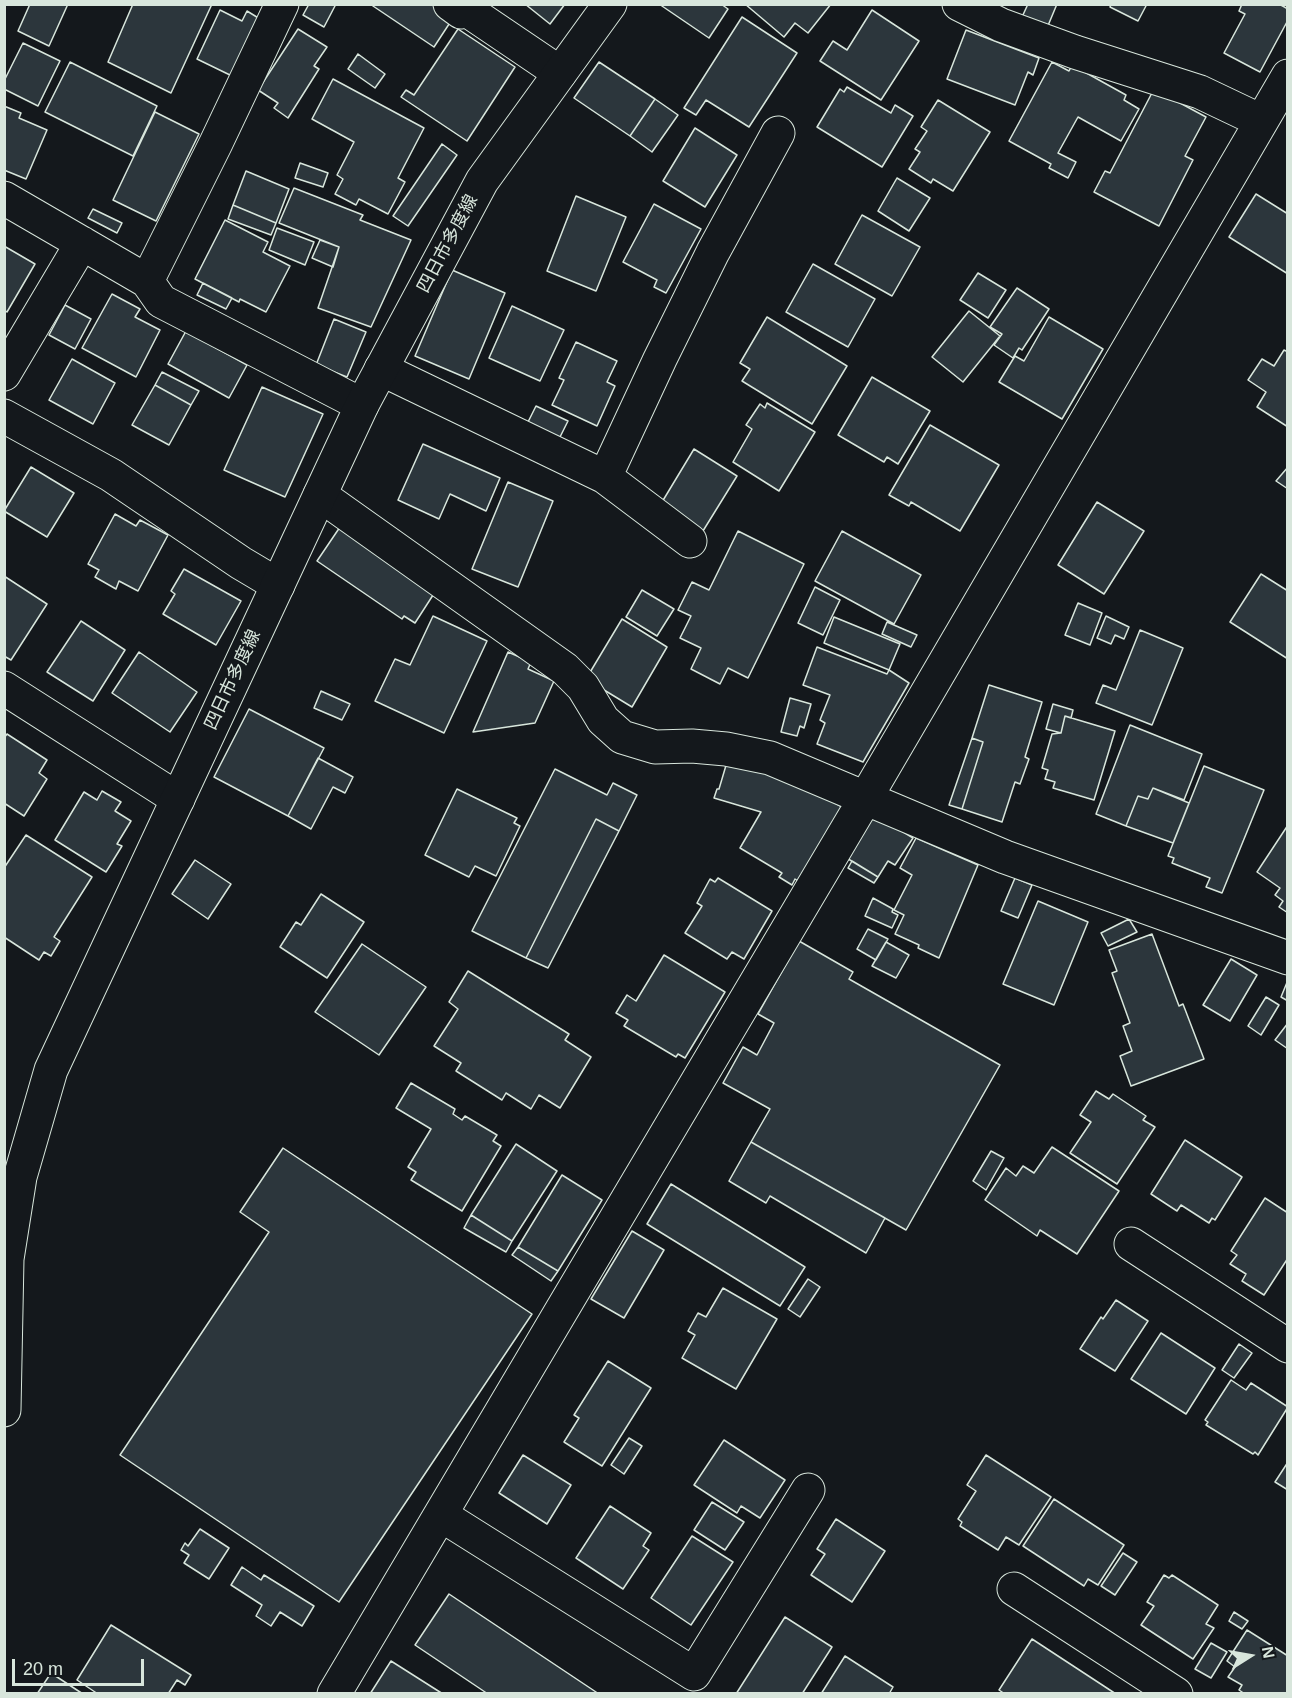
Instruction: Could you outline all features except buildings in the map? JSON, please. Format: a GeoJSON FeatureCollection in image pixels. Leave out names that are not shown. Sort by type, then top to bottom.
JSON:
{"type":"FeatureCollection","features":[{"type":"Feature","properties":{"kind":"street"},"geometry":{"type":"LineString","coordinates":[[147,280],[216,144],[282,4]]}},
{"type":"Feature","properties":{"kind":"street"},"geometry":{"type":"LineString","coordinates":[[450,4],[461,12],[464,8],[560,73]]}},
{"type":"Feature","properties":{"kind":"street","name":"四日市多度線"},"geometry":{"type":"LineString","coordinates":[[4,1410],[6,1258],[20,1177],[51,1070],[362,405],[482,181],[610,4]]}},
{"type":"Feature","properties":{"kind":"street"},"geometry":{"type":"LineString","coordinates":[[958,4],[1000,25],[1200,92],[1261,121]]}},
{"type":"Feature","properties":{"kind":"street"},"geometry":{"type":"LineString","coordinates":[[334,1694],[865,799],[1287,76]]}},
{"type":"Feature","properties":{"kind":"street"},"geometry":{"type":"LineString","coordinates":[[605,477],[713,252],[778,133]]}},
{"type":"Feature","properties":{"kind":"street"},"geometry":{"type":"LineString","coordinates":[[4,198],[147,280],[161,300],[362,405]]}},
{"type":"Feature","properties":{"kind":"street"},"geometry":{"type":"LineString","coordinates":[[4,374],[81,243]]}},
{"type":"Feature","properties":{"kind":"street"},"geometry":{"type":"LineString","coordinates":[[381,369],[605,477],[690,541]]}},
{"type":"Feature","properties":{"kind":"street"},"geometry":{"type":"LineString","coordinates":[[4,416],[111,475],[241,563],[278,585]]}},
{"type":"Feature","properties":{"kind":"street"},"geometry":{"type":"LineString","coordinates":[[320,495],[565,669],[583,687],[603,720],[622,737],[655,747],[692,746],[726,749],[770,758],[1005,857],[1287,958]]}},
{"type":"Feature","properties":{"kind":"street"},"geometry":{"type":"LineString","coordinates":[[4,688],[178,799]]}},
{"type":"Feature","properties":{"kind":"street"},"geometry":{"type":"LineString","coordinates":[[1131,1244],[1287,1346]]}},
{"type":"Feature","properties":{"kind":"street"},"geometry":{"type":"LineString","coordinates":[[441,1515],[694,1674],[808,1490]]}},
{"type":"Feature","properties":{"kind":"street"},"geometry":{"type":"LineString","coordinates":[[1014,1589],[1176,1694]]}}]}
